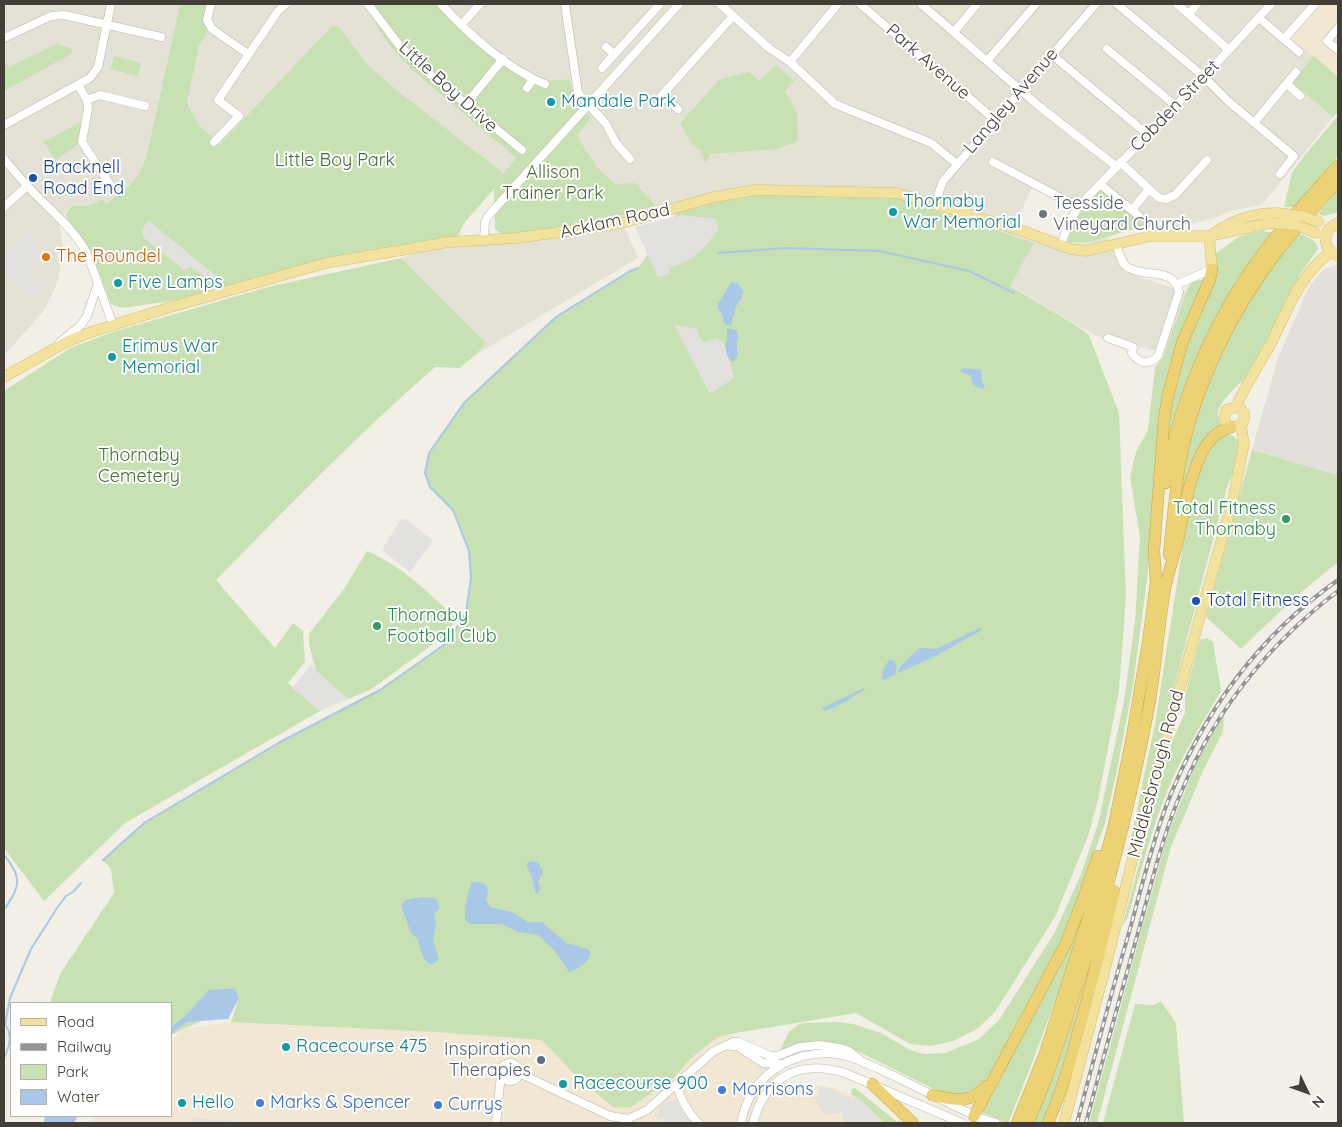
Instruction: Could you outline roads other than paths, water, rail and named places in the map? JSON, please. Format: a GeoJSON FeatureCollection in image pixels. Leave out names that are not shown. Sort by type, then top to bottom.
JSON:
{"type":"FeatureCollection","features":[{"type":"Feature","properties":{"kind":"highway"},"geometry":{"type":"LineString","coordinates":[[1028,1123],[1055,1055],[1099,920],[1125,820],[1149,704],[1160,585],[1167,474],[1183,410],[1206,353],[1231,301],[1248,273],[1268,246],[1338,166]]}},
{"type":"Feature","properties":{"kind":"highway"},"geometry":{"type":"LineString","coordinates":[[1017,1123],[1044,1056],[1091,909],[1122,785],[1160,585],[1181,456],[1190,424],[1214,360],[1241,305],[1277,252],[1338,181]]}},
{"type":"Feature","properties":{"kind":"highway"},"geometry":{"type":"LineString","coordinates":[[1160,585],[1154,550],[1168,396],[1182,343],[1210,279],[1212,269]]}},
{"type":"Feature","properties":{"kind":"highway"},"geometry":{"type":"LineString","coordinates":[[1160,585],[1176,554],[1188,489],[1200,456],[1219,431],[1236,426]]}},
{"type":"Feature","properties":{"kind":"highway"},"geometry":{"type":"LineString","coordinates":[[978,1120],[992,1082],[1066,943],[1122,785]]}},
{"type":"Feature","properties":{"kind":"highway"},"geometry":{"type":"LineString","coordinates":[[1048,1123],[1057,1102],[1075,1046],[1106,930],[1122,852],[1125,820]]}},
{"type":"Feature","properties":{"kind":"highway"},"geometry":{"type":"LineString","coordinates":[[932,1095],[963,1101],[973,1097],[992,1082]]}},
{"type":"Feature","properties":{"kind":"highway"},"geometry":{"type":"LineString","coordinates":[[872,1084],[913,1123]]}},
{"type":"Feature","properties":{"kind":"highway"},"geometry":{"type":"LineString","coordinates":[[1053,1123],[1057,1102]]}},
{"type":"Feature","properties":{"kind":"main road","name":"Acklam Road"},"geometry":{"type":"LineString","coordinates":[[4,377],[68,341],[112,325],[326,263],[449,242],[534,237],[622,223],[714,198],[756,190],[897,193],[935,203],[1061,245],[1086,251],[1151,236],[1209,236],[1270,223],[1297,225],[1318,234],[1331,250]]}},
{"type":"Feature","properties":{"kind":"main road"},"geometry":{"type":"LineString","coordinates":[[1212,269],[1209,236],[1230,222],[1249,216],[1277,213],[1302,216],[1320,222],[1336,223]]}},
{"type":"Feature","properties":{"kind":"main road"},"geometry":{"type":"LineString","coordinates":[[1331,250],[1327,232],[1336,223]]}},
{"type":"Feature","properties":{"kind":"main road","name":"Middlesbrough Road"},"geometry":{"type":"LineString","coordinates":[[1236,407],[1300,284],[1331,250]]}},
{"type":"Feature","properties":{"kind":"main road","name":"Middlesbrough Road"},"geometry":{"type":"LineString","coordinates":[[1236,407],[1241,409],[1244,415],[1244,421],[1236,426],[1225,423],[1224,416],[1226,410],[1236,407]]}},
{"type":"Feature","properties":{"kind":"main road","name":"Middlesbrough Road"},"geometry":{"type":"LineString","coordinates":[[1064,1123],[1139,836],[1233,499],[1244,444],[1236,426]]}},
{"type":"Feature","properties":{"kind":"street"},"geometry":{"type":"LineString","coordinates":[[4,125],[90,78],[98,66],[111,4]]}},
{"type":"Feature","properties":{"kind":"street"},"geometry":{"type":"LineString","coordinates":[[211,4],[207,20],[212,29],[248,54]]}},
{"type":"Feature","properties":{"kind":"street"},"geometry":{"type":"LineString","coordinates":[[214,142],[240,116],[218,100],[278,10],[286,4]]}},
{"type":"Feature","properties":{"kind":"street","name":"Little Boy Drive"},"geometry":{"type":"LineString","coordinates":[[368,4],[408,54],[466,104],[514,140],[522,150]]}},
{"type":"Feature","properties":{"kind":"street"},"geometry":{"type":"LineString","coordinates":[[441,4],[461,25],[503,59],[533,79],[546,84]]}},
{"type":"Feature","properties":{"kind":"street"},"geometry":{"type":"LineString","coordinates":[[461,25],[480,4]]}},
{"type":"Feature","properties":{"kind":"street"},"geometry":{"type":"LineString","coordinates":[[566,4],[578,92],[606,124],[616,144],[630,159]]}},
{"type":"Feature","properties":{"kind":"street"},"geometry":{"type":"LineString","coordinates":[[602,68],[660,4]]}},
{"type":"Feature","properties":{"kind":"street"},"geometry":{"type":"LineString","coordinates":[[664,4],[673,11]]}},
{"type":"Feature","properties":{"kind":"street"},"geometry":{"type":"LineString","coordinates":[[484,240],[485,222],[489,215],[679,4]]}},
{"type":"Feature","properties":{"kind":"street"},"geometry":{"type":"LineString","coordinates":[[720,4],[769,48],[790,62],[836,104],[931,143],[957,164]]}},
{"type":"Feature","properties":{"kind":"street"},"geometry":{"type":"LineString","coordinates":[[790,62],[838,4]]}},
{"type":"Feature","properties":{"kind":"street","name":"Park Avenue"},"geometry":{"type":"LineString","coordinates":[[860,4],[996,120]]}},
{"type":"Feature","properties":{"kind":"street"},"geometry":{"type":"LineString","coordinates":[[921,4],[1021,90],[1088,144],[1118,164],[1159,198],[1166,199],[1174,195],[1207,160]]}},
{"type":"Feature","properties":{"kind":"street"},"geometry":{"type":"LineString","coordinates":[[954,32],[977,4]]}},
{"type":"Feature","properties":{"kind":"street"},"geometry":{"type":"LineString","coordinates":[[987,61],[1036,4]]}},
{"type":"Feature","properties":{"kind":"street","name":"Langley Avenue"},"geometry":{"type":"LineString","coordinates":[[935,203],[943,181],[1096,4]]}},
{"type":"Feature","properties":{"kind":"street"},"geometry":{"type":"LineString","coordinates":[[1117,4],[1294,156],[1280,174]]}},
{"type":"Feature","properties":{"kind":"street"},"geometry":{"type":"LineString","coordinates":[[1177,4],[1229,50]]}},
{"type":"Feature","properties":{"kind":"street"},"geometry":{"type":"LineString","coordinates":[[1189,14],[1197,4]]}},
{"type":"Feature","properties":{"kind":"street","name":"Cobden Street"},"geometry":{"type":"LineString","coordinates":[[1061,245],[1068,225],[1078,207],[1271,4]]}},
{"type":"Feature","properties":{"kind":"street"},"geometry":{"type":"LineString","coordinates":[[1284,39],[1315,4]]}},
{"type":"Feature","properties":{"kind":"street"},"geometry":{"type":"LineString","coordinates":[[4,38],[51,16],[64,15],[161,38]]}},
{"type":"Feature","properties":{"kind":"street"},"geometry":{"type":"LineString","coordinates":[[678,109],[662,95],[734,16]]}},
{"type":"Feature","properties":{"kind":"street"},"geometry":{"type":"LineString","coordinates":[[1259,18],[1298,52]]}},
{"type":"Feature","properties":{"kind":"street"},"geometry":{"type":"LineString","coordinates":[[1338,28],[1327,40],[1338,50]]}},
{"type":"Feature","properties":{"kind":"street"},"geometry":{"type":"LineString","coordinates":[[606,47],[614,54]]}},
{"type":"Feature","properties":{"kind":"street"},"geometry":{"type":"LineString","coordinates":[[1107,49],[1175,105]]}},
{"type":"Feature","properties":{"kind":"street"},"geometry":{"type":"LineString","coordinates":[[1052,55],[1148,134]]}},
{"type":"Feature","properties":{"kind":"street"},"geometry":{"type":"LineString","coordinates":[[466,104],[503,59]]}},
{"type":"Feature","properties":{"kind":"street"},"geometry":{"type":"LineString","coordinates":[[1254,123],[1296,72]]}},
{"type":"Feature","properties":{"kind":"street"},"geometry":{"type":"LineString","coordinates":[[527,88],[533,79]]}},
{"type":"Feature","properties":{"kind":"street"},"geometry":{"type":"LineString","coordinates":[[1287,84],[1300,96]]}},
{"type":"Feature","properties":{"kind":"street"},"geometry":{"type":"LineString","coordinates":[[78,85],[87,100],[88,109],[82,142],[111,186]]}},
{"type":"Feature","properties":{"kind":"street"},"geometry":{"type":"LineString","coordinates":[[87,100],[100,95],[145,106]]}},
{"type":"Feature","properties":{"kind":"street"},"geometry":{"type":"LineString","coordinates":[[4,159],[27,186],[70,228],[81,242],[87,252],[112,325]]}},
{"type":"Feature","properties":{"kind":"street"},"geometry":{"type":"LineString","coordinates":[[993,162],[1078,207]]}},
{"type":"Feature","properties":{"kind":"street"},"geometry":{"type":"LineString","coordinates":[[1192,176],[1200,182]]}},
{"type":"Feature","properties":{"kind":"street"},"geometry":{"type":"LineString","coordinates":[[1100,184],[1139,216]]}},
{"type":"Feature","properties":{"kind":"street"},"geometry":{"type":"LineString","coordinates":[[4,207],[27,186]]}},
{"type":"Feature","properties":{"kind":"street"},"geometry":{"type":"LineString","coordinates":[[1132,210],[1149,189]]}},
{"type":"Feature","properties":{"kind":"street"},"geometry":{"type":"LineString","coordinates":[[1108,338],[1132,347],[1132,353],[1139,361],[1154,360],[1158,356],[1179,292],[1178,284],[1168,276],[1155,275],[1128,268],[1123,262],[1116,244]]}},
{"type":"Feature","properties":{"kind":"street"},"geometry":{"type":"LineString","coordinates":[[1178,284],[1212,269]]}},
{"type":"Feature","properties":{"kind":"street"},"geometry":{"type":"LineString","coordinates":[[47,352],[80,325],[87,316],[98,283]]}},
{"type":"Feature","properties":{"kind":"street"},"geometry":{"type":"LineString","coordinates":[[496,1123],[503,1066],[510,1063],[516,1066],[519,1073],[610,1116],[628,1119],[647,1110],[714,1051],[733,1042],[739,1042],[770,1056],[777,1056],[800,1047],[826,1046],[849,1051],[864,1063]]}},
{"type":"Feature","properties":{"kind":"street"},"geometry":{"type":"LineString","coordinates":[[725,1045],[736,1046],[763,1063],[782,1064]]}},
{"type":"Feature","properties":{"kind":"street"},"geometry":{"type":"LineString","coordinates":[[741,1123],[749,1098],[768,1074],[782,1064],[803,1056],[827,1053],[864,1063],[932,1095],[978,1120],[996,1123]]}},
{"type":"Feature","properties":{"kind":"street"},"geometry":{"type":"LineString","coordinates":[[753,1123],[761,1102],[770,1088],[786,1075],[813,1067],[834,1069],[962,1123]]}},
{"type":"Feature","properties":{"kind":"street"},"geometry":{"type":"LineString","coordinates":[[499,1098],[510,1081],[516,1079],[519,1073]]}},
{"type":"Feature","properties":{"kind":"street"},"geometry":{"type":"LineString","coordinates":[[501,1075],[510,1081]]}},
{"type":"Feature","properties":{"kind":"street"},"geometry":{"type":"LineString","coordinates":[[677,1084],[686,1110],[698,1123]]}},
{"type":"Feature","properties":{"kind":"water"},"geometry":{"type":"Polygon","coordinates":[[[731,282],[738,284],[743,291],[742,298],[736,306],[731,325],[726,325],[717,306],[731,282]]]}},
{"type":"Feature","properties":{"kind":"water"},"geometry":{"type":"Polygon","coordinates":[[[727,328],[736,330],[739,337],[737,342],[737,358],[732,362],[727,355],[725,344],[727,341],[727,328]]]}},
{"type":"Feature","properties":{"kind":"water"},"geometry":{"type":"Polygon","coordinates":[[[965,368],[981,370],[982,382],[985,385],[983,389],[973,385],[970,376],[960,371],[965,368]]]}},
{"type":"Feature","properties":{"kind":"water"},"geometry":{"type":"Polygon","coordinates":[[[981,627],[982,630],[936,656],[898,673],[899,668],[917,650],[921,648],[936,649],[981,627]]]}},
{"type":"Feature","properties":{"kind":"water"},"geometry":{"type":"Polygon","coordinates":[[[889,660],[893,660],[897,667],[895,675],[883,680],[883,670],[889,660]]]}},
{"type":"Feature","properties":{"kind":"water"},"geometry":{"type":"Polygon","coordinates":[[[864,688],[865,690],[845,702],[825,711],[822,708],[864,688]]]}},
{"type":"Feature","properties":{"kind":"water"},"geometry":{"type":"Polygon","coordinates":[[[532,861],[538,863],[543,872],[538,882],[540,888],[538,894],[535,892],[532,877],[527,867],[527,863],[532,861]]]}},
{"type":"Feature","properties":{"kind":"water"},"geometry":{"type":"Polygon","coordinates":[[[472,882],[481,883],[486,886],[488,892],[486,900],[490,907],[512,912],[528,922],[542,922],[566,943],[588,949],[591,952],[586,962],[569,972],[556,952],[538,935],[518,932],[502,924],[469,924],[465,919],[465,913],[472,882]]]}},
{"type":"Feature","properties":{"kind":"water"},"geometry":{"type":"Polygon","coordinates":[[[422,897],[435,898],[438,901],[439,909],[434,914],[436,922],[433,940],[439,959],[430,964],[424,958],[418,939],[411,933],[401,906],[405,900],[422,897]]]}},
{"type":"Feature","properties":{"kind":"water"},"geometry":{"type":"Polygon","coordinates":[[[235,988],[239,998],[228,1019],[187,1022],[172,1033],[172,1026],[187,1014],[209,990],[235,988]]]}},
{"type":"Feature","properties":{"kind":"water"},"geometry":{"type":"Polygon","coordinates":[[[45,1117],[77,1117],[74,1123],[44,1123],[45,1117]]]}},
{"type":"Feature","properties":{"kind":"waterway"},"geometry":{"type":"LineString","coordinates":[[718,253],[786,248],[879,251],[969,271],[1014,293]]}},
{"type":"Feature","properties":{"kind":"waterway"},"geometry":{"type":"LineString","coordinates":[[103,860],[144,823],[280,742],[380,690],[448,642],[466,612],[471,578],[469,551],[453,510],[430,487],[425,473],[429,453],[464,403],[556,317],[630,271],[638,268]]}},
{"type":"Feature","properties":{"kind":"waterway"},"geometry":{"type":"LineString","coordinates":[[4,855],[17,876],[16,888],[4,910]]}},
{"type":"Feature","properties":{"kind":"waterway"},"geometry":{"type":"LineString","coordinates":[[5,1025],[10,998],[31,949],[66,896],[73,892],[81,883]]}},
{"type":"Feature","properties":{"kind":"waterway"},"geometry":{"type":"LineString","coordinates":[[4,1023],[10,1036],[4,1058]]}},
{"type":"Feature","properties":{"kind":"railway"},"geometry":{"type":"LineString","coordinates":[[1077,1123],[1151,854],[1165,809],[1179,775],[1195,742],[1234,681],[1282,627],[1309,602],[1338,580]]}},
{"type":"Feature","properties":{"kind":"railway"},"geometry":{"type":"LineString","coordinates":[[1086,1123],[1153,876],[1176,805],[1197,758],[1229,704],[1247,679],[1289,633],[1338,591]]}},
{"type":"Feature","properties":{"kind":"place","name":"Mandale Park"},"geometry":{"type":"Point","coordinates":[551,102]}},
{"type":"Feature","properties":{"kind":"place","name":"Bracknell Road End"},"geometry":{"type":"Point","coordinates":[33,178]}},
{"type":"Feature","properties":{"kind":"place","name":"Thornaby War Memorial"},"geometry":{"type":"Point","coordinates":[893,212]}},
{"type":"Feature","properties":{"kind":"place","name":"Teesside Vineyard Church"},"geometry":{"type":"Point","coordinates":[1043,214]}},
{"type":"Feature","properties":{"kind":"place","name":"The Roundel"},"geometry":{"type":"Point","coordinates":[46,257]}},
{"type":"Feature","properties":{"kind":"place","name":"Five Lamps"},"geometry":{"type":"Point","coordinates":[118,283]}},
{"type":"Feature","properties":{"kind":"place","name":"Erimus War Memorial"},"geometry":{"type":"Point","coordinates":[112,357]}},
{"type":"Feature","properties":{"kind":"place","name":"Total Fitness Thornaby"},"geometry":{"type":"Point","coordinates":[1286,519]}},
{"type":"Feature","properties":{"kind":"place","name":"Total Fitness"},"geometry":{"type":"Point","coordinates":[1196,601]}},
{"type":"Feature","properties":{"kind":"place","name":"Thornaby Football Club"},"geometry":{"type":"Point","coordinates":[377,626]}},
{"type":"Feature","properties":{"kind":"place","name":"Racecourse 475"},"geometry":{"type":"Point","coordinates":[286,1047]}},
{"type":"Feature","properties":{"kind":"place","name":"Inspiration Therapies"},"geometry":{"type":"Point","coordinates":[541,1060]}},
{"type":"Feature","properties":{"kind":"place","name":"Racecourse 900"},"geometry":{"type":"Point","coordinates":[563,1084]}},
{"type":"Feature","properties":{"kind":"place","name":"Morrisons"},"geometry":{"type":"Point","coordinates":[722,1090]}},
{"type":"Feature","properties":{"kind":"place","name":"Hello"},"geometry":{"type":"Point","coordinates":[182,1103]}},
{"type":"Feature","properties":{"kind":"place","name":"Marks & Spencer"},"geometry":{"type":"Point","coordinates":[260,1103]}},
{"type":"Feature","properties":{"kind":"place","name":"Currys"},"geometry":{"type":"Point","coordinates":[438,1105]}},
{"type":"Feature","properties":{"kind":"park label","name":"Little Boy Park"},"geometry":{"type":"Point","coordinates":[335,161]}},
{"type":"Feature","properties":{"kind":"park label","name":"Allison Trainer Park"},"geometry":{"type":"Point","coordinates":[553,183]}},
{"type":"Feature","properties":{"kind":"park label","name":"Thornaby Cemetery"},"geometry":{"type":"Point","coordinates":[139,466]}}]}
